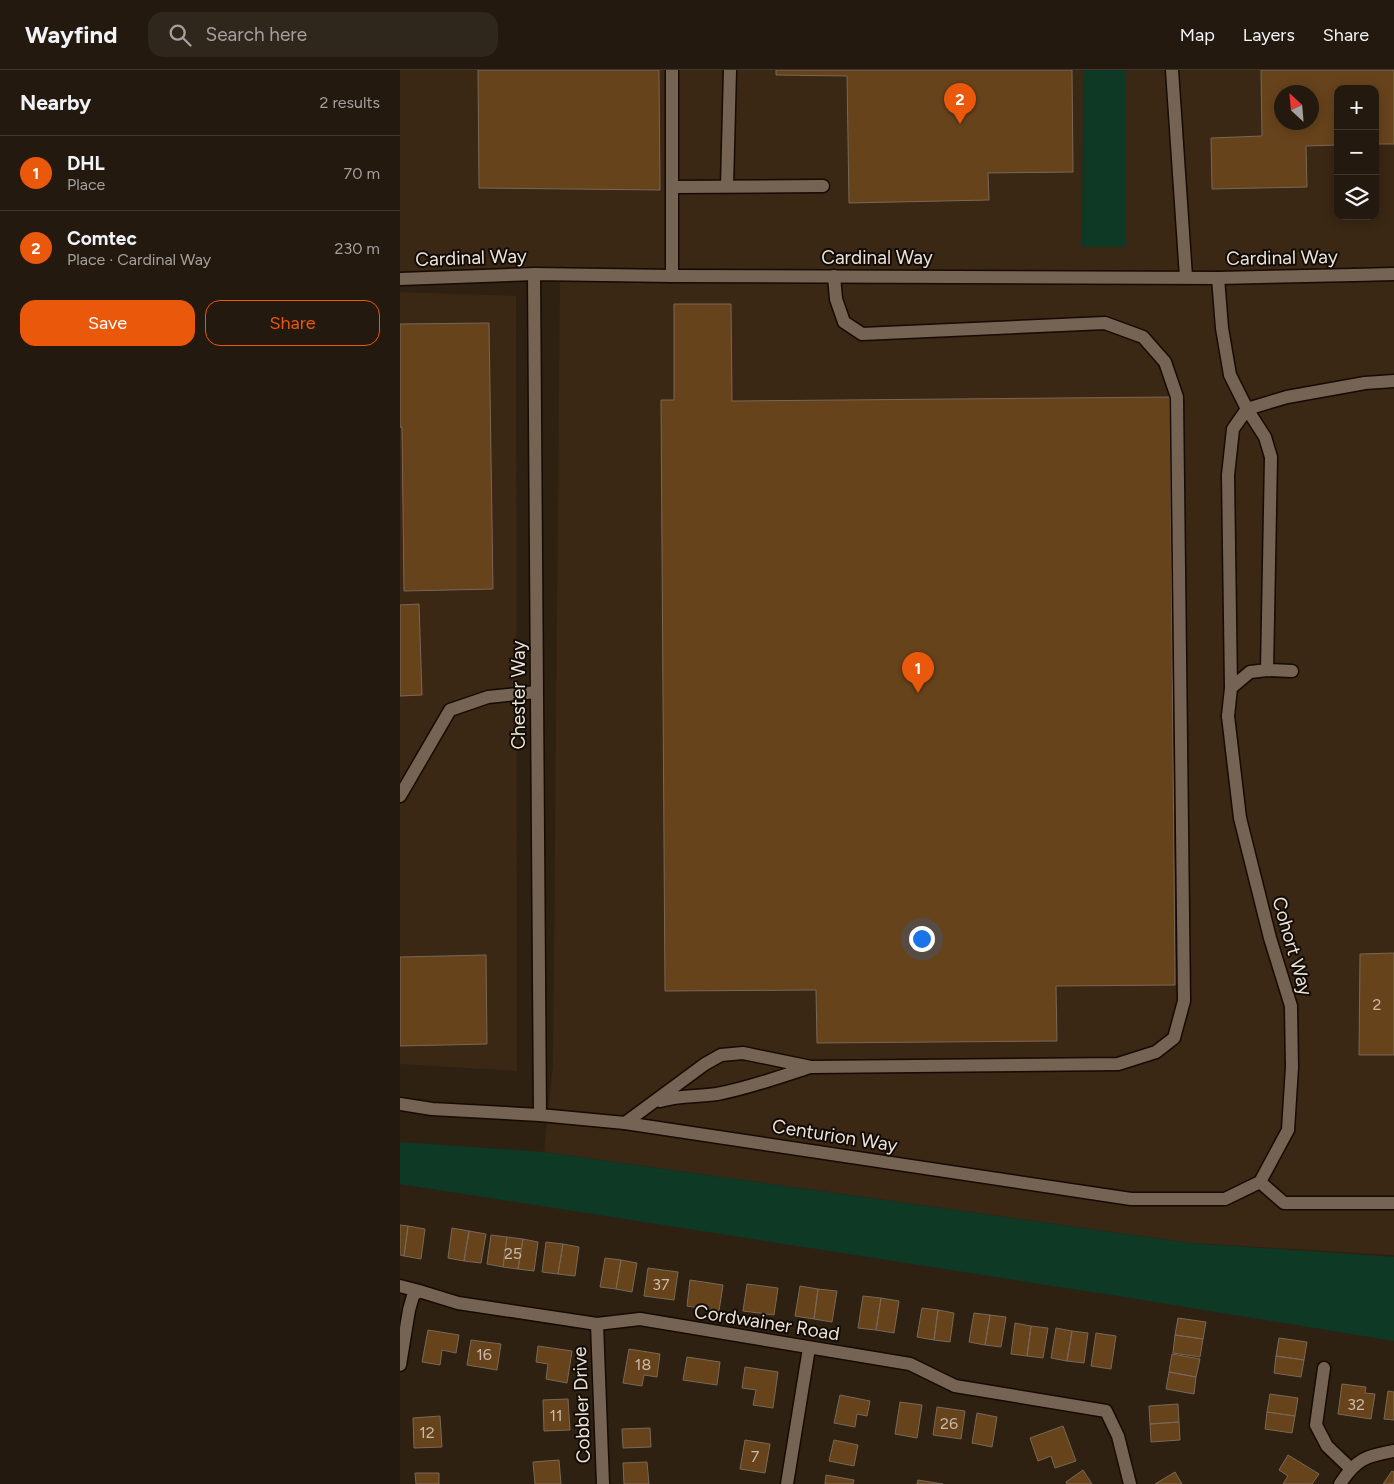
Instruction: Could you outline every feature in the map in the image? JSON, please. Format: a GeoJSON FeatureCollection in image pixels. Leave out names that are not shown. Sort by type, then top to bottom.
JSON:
{"type":"FeatureCollection","features":[{"type":"Feature","properties":{"kind":"street"},"geometry":{"type":"LineString","coordinates":[[672,70],[672,276]]}},
{"type":"Feature","properties":{"kind":"street"},"geometry":{"type":"LineString","coordinates":[[726,186],[730,70]]}},
{"type":"Feature","properties":{"kind":"street"},"geometry":{"type":"LineString","coordinates":[[1172,70],[1186,277]]}},
{"type":"Feature","properties":{"kind":"street"},"geometry":{"type":"LineString","coordinates":[[672,187],[823,186]]}},
{"type":"Feature","properties":{"kind":"street","name":"Cardinal Way"},"geometry":{"type":"LineString","coordinates":[[400,279],[534,274],[1218,278],[1394,274]]}},
{"type":"Feature","properties":{"kind":"street","name":"Chester Way"},"geometry":{"type":"LineString","coordinates":[[534,274],[540,1115]]}},
{"type":"Feature","properties":{"kind":"street"},"geometry":{"type":"LineString","coordinates":[[625,1122],[705,1064],[722,1055],[743,1053],[811,1067],[1118,1064],[1156,1052],[1174,1038],[1184,1001],[1177,396],[1165,362],[1143,337],[1105,323],[862,334],[844,322],[836,298],[834,276]]}},
{"type":"Feature","properties":{"kind":"street"},"geometry":{"type":"LineString","coordinates":[[1218,278],[1222,328],[1230,374],[1247,409],[1265,437],[1271,458],[1267,670]]}},
{"type":"Feature","properties":{"kind":"street"},"geometry":{"type":"LineString","coordinates":[[1247,409],[1287,397],[1365,383],[1394,381]]}},
{"type":"Feature","properties":{"kind":"street","name":"Cohort Way"},"geometry":{"type":"LineString","coordinates":[[1247,409],[1233,429],[1228,476],[1231,688],[1228,716],[1230,745],[1240,818],[1266,920],[1291,1006],[1292,1068],[1288,1130],[1260,1182]]}},
{"type":"Feature","properties":{"kind":"street"},"geometry":{"type":"LineString","coordinates":[[1231,688],[1250,672],[1267,670],[1292,671]]}},
{"type":"Feature","properties":{"kind":"street"},"geometry":{"type":"LineString","coordinates":[[400,796],[450,710],[488,697],[536,692]]}},
{"type":"Feature","properties":{"kind":"street"},"geometry":{"type":"LineString","coordinates":[[650,1104],[676,1096],[714,1094],[751,1087],[811,1067]]}},
{"type":"Feature","properties":{"kind":"street","name":"Centurion Way"},"geometry":{"type":"LineString","coordinates":[[400,1104],[432,1109],[625,1122],[1131,1199],[1225,1199],[1260,1182]]}},
{"type":"Feature","properties":{"kind":"street"},"geometry":{"type":"LineString","coordinates":[[1260,1182],[1284,1203],[1394,1203]]}},
{"type":"Feature","properties":{"kind":"street","name":"Cordwainer Road"},"geometry":{"type":"LineString","coordinates":[[400,1286],[458,1303],[597,1324],[640,1319],[910,1364],[955,1386],[1106,1411],[1118,1436],[1130,1484]]}},
{"type":"Feature","properties":{"kind":"street"},"geometry":{"type":"LineString","coordinates":[[400,1365],[409,1310],[413,1296],[419,1291]]}},
{"type":"Feature","properties":{"kind":"street","name":"Cobbler Drive"},"geometry":{"type":"LineString","coordinates":[[597,1324],[604,1484]]}},
{"type":"Feature","properties":{"kind":"street"},"geometry":{"type":"LineString","coordinates":[[787,1484],[809,1348]]}},
{"type":"Feature","properties":{"kind":"street"},"geometry":{"type":"LineString","coordinates":[[1324,1368],[1316,1425],[1327,1446],[1350,1468]]}},
{"type":"Feature","properties":{"kind":"street"},"geometry":{"type":"LineString","coordinates":[[1340,1484],[1350,1468],[1370,1456],[1394,1451]]}},
{"type":"Feature","properties":{"kind":"shaded area"},"geometry":{"type":"Polygon","coordinates":[[[400,70],[1394,70],[1394,1255],[1190,1243],[544,1152],[553,1066],[560,277],[400,276],[400,70]]]}},
{"type":"Feature","properties":{"kind":"shaded area"},"geometry":{"type":"Polygon","coordinates":[[[400,292],[516,296],[517,1071],[400,1064],[400,292]]]}},
{"type":"Feature","properties":{"kind":"green space"},"geometry":{"type":"Polygon","coordinates":[[[1083,70],[1125,70],[1125,247],[1082,247],[1083,70]]]}},
{"type":"Feature","properties":{"kind":"green space"},"geometry":{"type":"Polygon","coordinates":[[[400,1142],[544,1152],[1190,1243],[1394,1257],[1394,1341],[400,1184],[400,1142]]]}},
{"type":"Feature","properties":{"kind":"building"},"geometry":{"type":"Polygon","coordinates":[[[478,70],[659,70],[660,190],[479,188],[478,70]]]}},
{"type":"Feature","properties":{"kind":"building"},"geometry":{"type":"Polygon","coordinates":[[[776,70],[1072,70],[1073,172],[988,173],[989,200],[849,203],[847,76],[776,75],[776,70]]]}},
{"type":"Feature","properties":{"kind":"building"},"geometry":{"type":"Polygon","coordinates":[[[1261,70],[1394,70],[1394,144],[1379,144],[1379,85],[1334,85],[1334,145],[1306,146],[1307,187],[1212,189],[1211,138],[1262,136],[1261,70]]]}},
{"type":"Feature","properties":{"kind":"building"},"geometry":{"type":"Polygon","coordinates":[[[674,304],[731,304],[732,401],[1170,397],[1175,985],[1056,986],[1057,1041],[817,1043],[816,990],[665,991],[661,400],[674,400],[674,304]]]}},
{"type":"Feature","properties":{"kind":"building"},"geometry":{"type":"Polygon","coordinates":[[[489,323],[493,589],[404,591],[402,427],[400,427],[400,324],[489,323]]]}},
{"type":"Feature","properties":{"kind":"building"},"geometry":{"type":"Polygon","coordinates":[[[419,604],[422,695],[400,696],[400,605],[419,604]]]}},
{"type":"Feature","properties":{"kind":"building"},"geometry":{"type":"Polygon","coordinates":[[[1394,953],[1394,1055],[1359,1055],[1360,954],[1394,953]]]}},
{"type":"Feature","properties":{"kind":"building"},"geometry":{"type":"Polygon","coordinates":[[[486,955],[487,1044],[400,1046],[400,957],[486,955]]]}},
{"type":"Feature","properties":{"kind":"building"},"geometry":{"type":"Polygon","coordinates":[[[400,1225],[408,1226],[404,1256],[400,1255],[400,1225]]]}},
{"type":"Feature","properties":{"kind":"building"},"geometry":{"type":"Polygon","coordinates":[[[408,1226],[425,1229],[421,1259],[404,1256],[408,1226]]]}},
{"type":"Feature","properties":{"kind":"building"},"geometry":{"type":"Polygon","coordinates":[[[452,1228],[469,1231],[464,1261],[448,1258],[452,1228]]]}},
{"type":"Feature","properties":{"kind":"building"},"geometry":{"type":"Polygon","coordinates":[[[469,1231],[486,1234],[481,1263],[464,1261],[469,1231]]]}},
{"type":"Feature","properties":{"kind":"building"},"geometry":{"type":"Polygon","coordinates":[[[491,1235],[507,1237],[503,1267],[487,1264],[491,1235]]]}},
{"type":"Feature","properties":{"kind":"building"},"geometry":{"type":"Polygon","coordinates":[[[507,1237],[523,1239],[518,1269],[503,1267],[507,1237]]]}},
{"type":"Feature","properties":{"kind":"building"},"geometry":{"type":"Polygon","coordinates":[[[523,1239],[538,1242],[534,1271],[518,1269],[523,1239]]]}},
{"type":"Feature","properties":{"kind":"building"},"geometry":{"type":"Polygon","coordinates":[[[546,1242],[563,1244],[558,1274],[542,1272],[546,1242]]]}},
{"type":"Feature","properties":{"kind":"building"},"geometry":{"type":"Polygon","coordinates":[[[563,1244],[579,1247],[575,1276],[558,1274],[563,1244]]]}},
{"type":"Feature","properties":{"kind":"building"},"geometry":{"type":"Polygon","coordinates":[[[605,1258],[621,1260],[616,1289],[600,1287],[605,1258]]]}},
{"type":"Feature","properties":{"kind":"building"},"geometry":{"type":"Polygon","coordinates":[[[621,1260],[637,1263],[632,1292],[616,1289],[621,1260]]]}},
{"type":"Feature","properties":{"kind":"building"},"geometry":{"type":"Polygon","coordinates":[[[648,1268],[678,1272],[674,1300],[644,1296],[648,1268]]]}},
{"type":"Feature","properties":{"kind":"building"},"geometry":{"type":"Polygon","coordinates":[[[690,1280],[723,1285],[719,1311],[687,1306],[690,1280]]]}},
{"type":"Feature","properties":{"kind":"building"},"geometry":{"type":"Polygon","coordinates":[[[747,1284],[778,1288],[774,1315],[743,1311],[747,1284]]]}},
{"type":"Feature","properties":{"kind":"building"},"geometry":{"type":"Polygon","coordinates":[[[800,1286],[818,1289],[814,1319],[795,1316],[800,1286]]]}},
{"type":"Feature","properties":{"kind":"building"},"geometry":{"type":"Polygon","coordinates":[[[818,1289],[837,1291],[832,1322],[814,1319],[818,1289]]]}},
{"type":"Feature","properties":{"kind":"building"},"geometry":{"type":"Polygon","coordinates":[[[863,1296],[881,1298],[876,1330],[858,1328],[863,1296]]]}},
{"type":"Feature","properties":{"kind":"building"},"geometry":{"type":"Polygon","coordinates":[[[881,1298],[899,1301],[894,1333],[876,1330],[881,1298]]]}},
{"type":"Feature","properties":{"kind":"building"},"geometry":{"type":"Polygon","coordinates":[[[922,1308],[938,1310],[934,1340],[917,1337],[922,1308]]]}},
{"type":"Feature","properties":{"kind":"building"},"geometry":{"type":"Polygon","coordinates":[[[938,1310],[954,1313],[950,1342],[934,1340],[938,1310]]]}},
{"type":"Feature","properties":{"kind":"building"},"geometry":{"type":"Polygon","coordinates":[[[974,1313],[990,1315],[985,1345],[969,1342],[974,1313]]]}},
{"type":"Feature","properties":{"kind":"building"},"geometry":{"type":"Polygon","coordinates":[[[990,1315],[1006,1317],[1001,1347],[985,1345],[990,1315]]]}},
{"type":"Feature","properties":{"kind":"building"},"geometry":{"type":"Polygon","coordinates":[[[1178,1318],[1206,1322],[1203,1339],[1175,1335],[1178,1318]]]}},
{"type":"Feature","properties":{"kind":"building"},"geometry":{"type":"Polygon","coordinates":[[[1015,1323],[1031,1326],[1027,1356],[1011,1354],[1015,1323]]]}},
{"type":"Feature","properties":{"kind":"building"},"geometry":{"type":"Polygon","coordinates":[[[1031,1326],[1048,1328],[1043,1358],[1027,1356],[1031,1326]]]}},
{"type":"Feature","properties":{"kind":"building"},"geometry":{"type":"Polygon","coordinates":[[[1056,1328],[1072,1331],[1067,1361],[1051,1358],[1056,1328]]]}},
{"type":"Feature","properties":{"kind":"building"},"geometry":{"type":"Polygon","coordinates":[[[428,1330],[459,1335],[456,1353],[442,1350],[440,1365],[422,1362],[428,1330]]]}},
{"type":"Feature","properties":{"kind":"building"},"geometry":{"type":"Polygon","coordinates":[[[1072,1331],[1088,1333],[1084,1363],[1067,1361],[1072,1331]]]}},
{"type":"Feature","properties":{"kind":"building"},"geometry":{"type":"Polygon","coordinates":[[[1096,1333],[1116,1336],[1111,1369],[1091,1366],[1096,1333]]]}},
{"type":"Feature","properties":{"kind":"building"},"geometry":{"type":"Polygon","coordinates":[[[1175,1335],[1203,1339],[1200,1357],[1173,1353],[1175,1335]]]}},
{"type":"Feature","properties":{"kind":"building"},"geometry":{"type":"Polygon","coordinates":[[[1279,1338],[1307,1342],[1304,1360],[1276,1356],[1279,1338]]]}},
{"type":"Feature","properties":{"kind":"building"},"geometry":{"type":"Polygon","coordinates":[[[471,1340],[501,1344],[497,1370],[467,1365],[471,1340]]]}},
{"type":"Feature","properties":{"kind":"building"},"geometry":{"type":"Polygon","coordinates":[[[538,1346],[572,1351],[567,1383],[546,1379],[548,1364],[536,1362],[538,1346]]]}},
{"type":"Feature","properties":{"kind":"building"},"geometry":{"type":"Polygon","coordinates":[[[629,1349],[660,1354],[657,1377],[644,1375],[642,1386],[623,1383],[629,1349]]]}},
{"type":"Feature","properties":{"kind":"building"},"geometry":{"type":"Polygon","coordinates":[[[1172,1354],[1200,1359],[1196,1377],[1169,1372],[1172,1354]]]}},
{"type":"Feature","properties":{"kind":"building"},"geometry":{"type":"Polygon","coordinates":[[[1276,1356],[1304,1360],[1301,1377],[1274,1373],[1276,1356]]]}},
{"type":"Feature","properties":{"kind":"building"},"geometry":{"type":"Polygon","coordinates":[[[687,1357],[720,1362],[717,1385],[683,1380],[687,1357]]]}},
{"type":"Feature","properties":{"kind":"building"},"geometry":{"type":"Polygon","coordinates":[[[745,1367],[778,1372],[773,1408],[753,1405],[756,1390],[742,1388],[745,1367]]]}},
{"type":"Feature","properties":{"kind":"building"},"geometry":{"type":"Polygon","coordinates":[[[1169,1372],[1196,1377],[1194,1394],[1166,1389],[1169,1372]]]}},
{"type":"Feature","properties":{"kind":"building"},"geometry":{"type":"Polygon","coordinates":[[[1342,1384],[1366,1387],[1365,1393],[1375,1394],[1371,1419],[1338,1414],[1342,1384]]]}},
{"type":"Feature","properties":{"kind":"building"},"geometry":{"type":"Polygon","coordinates":[[[1388,1391],[1394,1392],[1394,1420],[1384,1419],[1388,1391]]]}},
{"type":"Feature","properties":{"kind":"building"},"geometry":{"type":"Polygon","coordinates":[[[1270,1394],[1298,1398],[1295,1416],[1267,1412],[1270,1394]]]}},
{"type":"Feature","properties":{"kind":"building"},"geometry":{"type":"Polygon","coordinates":[[[840,1395],[870,1401],[867,1416],[857,1414],[855,1427],[834,1423],[840,1395]]]}},
{"type":"Feature","properties":{"kind":"building"},"geometry":{"type":"Polygon","coordinates":[[[568,1399],[570,1430],[544,1431],[543,1400],[568,1399]]]}},
{"type":"Feature","properties":{"kind":"building"},"geometry":{"type":"Polygon","coordinates":[[[900,1402],[922,1405],[917,1438],[895,1434],[900,1402]]]}},
{"type":"Feature","properties":{"kind":"building"},"geometry":{"type":"Polygon","coordinates":[[[1178,1404],[1179,1422],[1150,1424],[1149,1406],[1178,1404]]]}},
{"type":"Feature","properties":{"kind":"building"},"geometry":{"type":"Polygon","coordinates":[[[937,1407],[965,1411],[961,1439],[933,1435],[937,1407]]]}},
{"type":"Feature","properties":{"kind":"building"},"geometry":{"type":"Polygon","coordinates":[[[1267,1412],[1295,1416],[1292,1433],[1265,1429],[1267,1412]]]}},
{"type":"Feature","properties":{"kind":"building"},"geometry":{"type":"Polygon","coordinates":[[[977,1413],[997,1417],[992,1447],[972,1443],[977,1413]]]}},
{"type":"Feature","properties":{"kind":"building"},"geometry":{"type":"Polygon","coordinates":[[[440,1416],[442,1447],[414,1448],[413,1418],[440,1416]]]}},
{"type":"Feature","properties":{"kind":"building"},"geometry":{"type":"Polygon","coordinates":[[[1179,1422],[1180,1440],[1151,1442],[1150,1424],[1179,1422]]]}},
{"type":"Feature","properties":{"kind":"building"},"geometry":{"type":"Polygon","coordinates":[[[1063,1426],[1076,1461],[1055,1468],[1051,1456],[1038,1461],[1030,1438],[1063,1426]]]}},
{"type":"Feature","properties":{"kind":"building"},"geometry":{"type":"Polygon","coordinates":[[[650,1428],[651,1447],[623,1448],[622,1429],[650,1428]]]}},
{"type":"Feature","properties":{"kind":"building"},"geometry":{"type":"Polygon","coordinates":[[[745,1440],[770,1444],[765,1473],[740,1469],[745,1440]]]}},
{"type":"Feature","properties":{"kind":"building"},"geometry":{"type":"Polygon","coordinates":[[[834,1440],[858,1445],[854,1466],[829,1461],[834,1440]]]}},
{"type":"Feature","properties":{"kind":"building"},"geometry":{"type":"Polygon","coordinates":[[[1288,1455],[1319,1474],[1312,1484],[1283,1484],[1288,1476],[1279,1470],[1288,1455]]]}},
{"type":"Feature","properties":{"kind":"building"},"geometry":{"type":"Polygon","coordinates":[[[559,1460],[561,1484],[535,1484],[533,1462],[559,1460]]]}},
{"type":"Feature","properties":{"kind":"building"},"geometry":{"type":"Polygon","coordinates":[[[647,1462],[649,1484],[624,1484],[623,1463],[647,1462]]]}},
{"type":"Feature","properties":{"kind":"building"},"geometry":{"type":"Polygon","coordinates":[[[1083,1470],[1092,1484],[1067,1484],[1066,1482],[1083,1470]]]}},
{"type":"Feature","properties":{"kind":"building"},"geometry":{"type":"Polygon","coordinates":[[[1392,1471],[1394,1472],[1394,1484],[1383,1484],[1392,1471]]]}},
{"type":"Feature","properties":{"kind":"building"},"geometry":{"type":"Polygon","coordinates":[[[1175,1472],[1182,1484],[1155,1484],[1175,1472]]]}},
{"type":"Feature","properties":{"kind":"building"},"geometry":{"type":"Polygon","coordinates":[[[415,1473],[439,1473],[439,1484],[416,1484],[415,1473]]]}},
{"type":"Feature","properties":{"kind":"building"},"geometry":{"type":"Polygon","coordinates":[[[826,1475],[854,1480],[853,1484],[825,1484],[826,1475]]]}},
{"type":"Feature","properties":{"kind":"building"},"geometry":{"type":"Polygon","coordinates":[[[918,1480],[943,1484],[917,1484],[918,1480]]]}},
{"type":"Feature","properties":{"kind":"place","name":"Comtec"},"geometry":{"type":"Point","coordinates":[960,124]}},
{"type":"Feature","properties":{"kind":"place","name":"DHL"},"geometry":{"type":"Point","coordinates":[918,693]}}]}
